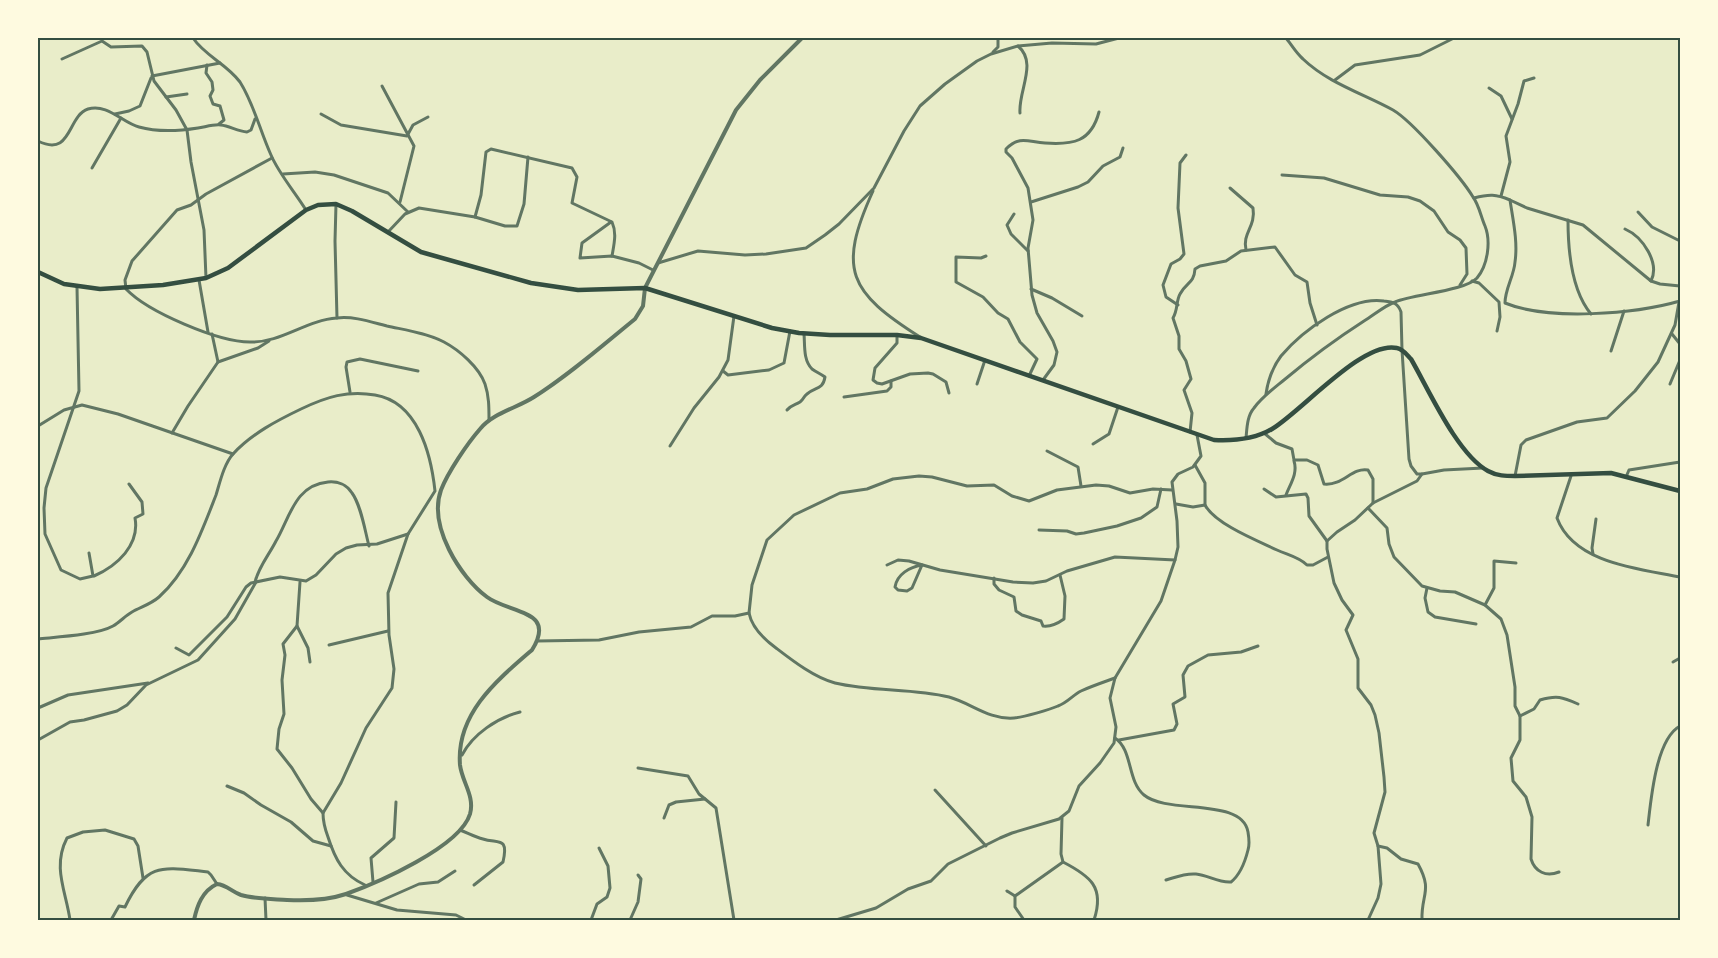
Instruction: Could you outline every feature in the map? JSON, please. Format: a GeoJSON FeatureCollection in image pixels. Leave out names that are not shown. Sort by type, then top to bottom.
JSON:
{"type":"FeatureCollection","features":[{"type":"Feature","properties":{"kind":"main road"},"geometry":{"type":"LineString","coordinates":[[38,272],[49,279],[77,287],[126,289],[206,279],[228,268],[306,210],[318,205],[336,204],[352,210],[421,252],[531,283],[578,290],[645,288],[734,316],[804,334],[897,335],[921,338],[1214,440],[1246,438],[1264,433],[1302,406],[1369,352],[1390,347],[1402,350],[1411,359],[1457,440],[1483,468],[1502,476],[1571,476],[1611,473],[1680,490]]}},
{"type":"Feature","properties":{"kind":"street"},"geometry":{"type":"LineString","coordinates":[[193,38],[238,80],[247,95],[272,158],[306,210]]}},
{"type":"Feature","properties":{"kind":"street"},"geometry":{"type":"LineString","coordinates":[[365,885],[350,877],[336,859],[323,824],[323,813],[341,783],[366,728],[392,688],[394,669],[388,631],[388,593],[408,534],[476,433],[489,420],[535,397],[635,319],[643,306],[645,288],[653,270],[736,110],[760,80],[802,38]]}},
{"type":"Feature","properties":{"kind":"street"},"geometry":{"type":"LineString","coordinates":[[992,54],[998,47],[998,38]]}},
{"type":"Feature","properties":{"kind":"street"},"geometry":{"type":"LineString","coordinates":[[921,338],[868,298],[854,273],[857,229],[874,188],[920,106],[945,84],[977,61],[992,54],[1018,46],[1096,44],[1119,38]]}},
{"type":"Feature","properties":{"kind":"street"},"geometry":{"type":"LineString","coordinates":[[1246,438],[1250,415],[1266,394],[1334,341],[1393,302],[1460,286],[1478,277],[1488,244],[1487,231],[1474,198],[1420,134],[1395,111],[1335,80],[1301,58],[1286,38]]}},
{"type":"Feature","properties":{"kind":"street"},"geometry":{"type":"LineString","coordinates":[[1335,80],[1355,65],[1420,55],[1454,38]]}},
{"type":"Feature","properties":{"kind":"street"},"geometry":{"type":"LineString","coordinates":[[62,58],[102,41],[111,47],[142,46],[147,52],[154,81],[187,130],[190,162],[204,230],[206,279]]}},
{"type":"Feature","properties":{"kind":"street"},"geometry":{"type":"LineString","coordinates":[[1018,46],[1024,51],[1027,60],[1025,84],[1019,102],[1020,113]]}},
{"type":"Feature","properties":{"kind":"street"},"geometry":{"type":"LineString","coordinates":[[152,76],[220,63]]}},
{"type":"Feature","properties":{"kind":"street"},"geometry":{"type":"LineString","coordinates":[[207,66],[206,73],[212,82],[211,99],[213,104],[220,106],[224,115],[224,120],[219,124]]}},
{"type":"Feature","properties":{"kind":"street"},"geometry":{"type":"LineString","coordinates":[[114,114],[129,111],[140,105],[152,76]]}},
{"type":"Feature","properties":{"kind":"street"},"geometry":{"type":"LineString","coordinates":[[1501,196],[1510,162],[1505,138],[1524,81],[1534,78]]}},
{"type":"Feature","properties":{"kind":"street"},"geometry":{"type":"LineString","coordinates":[[382,86],[407,136],[412,141],[414,151],[400,202]]}},
{"type":"Feature","properties":{"kind":"street"},"geometry":{"type":"LineString","coordinates":[[1489,88],[1501,96],[1512,120]]}},
{"type":"Feature","properties":{"kind":"street"},"geometry":{"type":"LineString","coordinates":[[166,97],[186,94]]}},
{"type":"Feature","properties":{"kind":"street"},"geometry":{"type":"LineString","coordinates":[[38,141],[47,146],[64,140],[82,113],[87,109],[95,108],[114,114],[137,127],[151,130],[187,130],[219,124],[247,132],[255,119]]}},
{"type":"Feature","properties":{"kind":"street"},"geometry":{"type":"LineString","coordinates":[[1043,380],[1054,365],[1057,352],[1053,340],[1037,313],[1031,289],[1028,251],[1034,220],[1026,182],[1006,149],[1023,140],[1055,143],[1076,142],[1084,139],[1094,126],[1099,112]]}},
{"type":"Feature","properties":{"kind":"street"},"geometry":{"type":"LineString","coordinates":[[321,114],[340,125],[407,136]]}},
{"type":"Feature","properties":{"kind":"street"},"geometry":{"type":"LineString","coordinates":[[407,136],[413,126],[428,117]]}},
{"type":"Feature","properties":{"kind":"street"},"geometry":{"type":"LineString","coordinates":[[92,168],[121,118]]}},
{"type":"Feature","properties":{"kind":"street"},"geometry":{"type":"LineString","coordinates":[[1031,202],[1078,188],[1088,182],[1103,166],[1120,157],[1123,148]]}},
{"type":"Feature","properties":{"kind":"street"},"geometry":{"type":"LineString","coordinates":[[475,217],[481,195],[486,152],[491,149],[572,168],[577,177],[572,203],[612,222],[615,228],[612,256]]}},
{"type":"Feature","properties":{"kind":"street"},"geometry":{"type":"LineString","coordinates":[[1179,305],[1170,302],[1163,291],[1171,264],[1184,254],[1178,208],[1180,163],[1186,155]]}},
{"type":"Feature","properties":{"kind":"street"},"geometry":{"type":"LineString","coordinates":[[388,232],[408,212],[424,208],[475,217],[505,226],[517,226],[524,204],[528,157]]}},
{"type":"Feature","properties":{"kind":"street"},"geometry":{"type":"LineString","coordinates":[[270,340],[244,342],[210,333],[149,306],[126,289],[125,280],[130,264],[177,210],[191,205],[272,158]]}},
{"type":"Feature","properties":{"kind":"street"},"geometry":{"type":"LineString","coordinates":[[283,174],[315,172],[334,175],[388,193],[408,212]]}},
{"type":"Feature","properties":{"kind":"street"},"geometry":{"type":"LineString","coordinates":[[1282,175],[1324,178],[1380,195],[1408,197],[1420,201],[1434,211],[1448,232],[1467,248],[1467,274],[1460,286]]}},
{"type":"Feature","properties":{"kind":"street"},"geometry":{"type":"LineString","coordinates":[[657,263],[698,251],[756,255],[806,248],[839,224],[874,188]]}},
{"type":"Feature","properties":{"kind":"street"},"geometry":{"type":"LineString","coordinates":[[1230,188],[1253,208],[1254,222],[1244,239],[1246,250]]}},
{"type":"Feature","properties":{"kind":"street"},"geometry":{"type":"LineString","coordinates":[[1474,198],[1492,194],[1501,196],[1527,208],[1583,225],[1651,281],[1680,286]]}},
{"type":"Feature","properties":{"kind":"street"},"geometry":{"type":"LineString","coordinates":[[1510,200],[1515,239],[1515,264],[1505,295],[1505,303],[1534,310],[1591,314],[1624,311],[1680,301],[1672,333],[1650,373],[1607,418],[1566,425],[1526,440],[1521,445],[1515,476]]}},
{"type":"Feature","properties":{"kind":"street"},"geometry":{"type":"LineString","coordinates":[[336,204],[337,318]]}},
{"type":"Feature","properties":{"kind":"street"},"geometry":{"type":"LineString","coordinates":[[1638,212],[1652,227],[1680,241]]}},
{"type":"Feature","properties":{"kind":"street"},"geometry":{"type":"LineString","coordinates":[[1014,214],[1008,225],[1011,234],[1028,251]]}},
{"type":"Feature","properties":{"kind":"street"},"geometry":{"type":"LineString","coordinates":[[1568,220],[1574,275],[1577,287],[1591,314]]}},
{"type":"Feature","properties":{"kind":"street"},"geometry":{"type":"LineString","coordinates":[[612,222],[582,243],[579,256],[583,259],[612,256],[639,263],[653,270]]}},
{"type":"Feature","properties":{"kind":"street"},"geometry":{"type":"LineString","coordinates":[[1625,229],[1634,233],[1650,254],[1655,268],[1651,281]]}},
{"type":"Feature","properties":{"kind":"street"},"geometry":{"type":"LineString","coordinates":[[1190,433],[1192,413],[1184,390],[1191,380],[1186,361],[1179,349],[1179,336],[1173,318],[1181,293],[1194,278],[1195,269],[1198,266],[1226,261],[1240,251],[1272,247],[1277,249],[1295,275],[1307,282],[1310,303],[1317,325]]}},
{"type":"Feature","properties":{"kind":"street"},"geometry":{"type":"LineString","coordinates":[[986,256],[981,258],[956,257],[956,282],[983,297],[1012,324],[1018,339],[1036,359],[1029,376]]}},
{"type":"Feature","properties":{"kind":"street"},"geometry":{"type":"LineString","coordinates":[[199,280],[218,363]]}},
{"type":"Feature","properties":{"kind":"street"},"geometry":{"type":"LineString","coordinates":[[1472,281],[1479,283],[1499,302],[1500,317],[1497,331]]}},
{"type":"Feature","properties":{"kind":"street"},"geometry":{"type":"LineString","coordinates":[[77,287],[79,385],[75,406],[65,427],[46,488],[45,534],[61,570],[80,579],[93,576],[118,562],[124,555],[134,536],[135,518],[143,514],[142,502],[129,484]]}},
{"type":"Feature","properties":{"kind":"street"},"geometry":{"type":"LineString","coordinates":[[1031,289],[1052,298],[1082,316]]}},
{"type":"Feature","properties":{"kind":"street"},"geometry":{"type":"LineString","coordinates":[[1266,394],[1270,377],[1280,358],[1292,344],[1317,325],[1341,310],[1364,301],[1393,302],[1401,312],[1410,463],[1417,474],[1483,468]]}},
{"type":"Feature","properties":{"kind":"street"},"geometry":{"type":"LineString","coordinates":[[1611,351],[1624,311]]}},
{"type":"Feature","properties":{"kind":"street"},"geometry":{"type":"LineString","coordinates":[[670,446],[694,408],[723,371],[730,357],[734,316]]}},
{"type":"Feature","properties":{"kind":"street"},"geometry":{"type":"LineString","coordinates":[[172,433],[188,405],[218,363],[258,348],[270,340],[312,323],[337,318],[351,318],[396,328],[446,344],[473,366],[484,382],[489,401],[489,420]]}},
{"type":"Feature","properties":{"kind":"street"},"geometry":{"type":"LineString","coordinates":[[723,371],[728,375],[733,375],[769,370],[784,363],[790,331]]}},
{"type":"Feature","properties":{"kind":"street"},"geometry":{"type":"LineString","coordinates":[[1672,333],[1680,344]]}},
{"type":"Feature","properties":{"kind":"street"},"geometry":{"type":"LineString","coordinates":[[787,410],[789,406],[801,402],[808,392],[822,386],[825,378],[812,370],[806,359],[804,334]]}},
{"type":"Feature","properties":{"kind":"street"},"geometry":{"type":"LineString","coordinates":[[897,335],[897,343],[878,364],[873,380],[877,383],[910,374],[933,374],[946,382],[949,393]]}},
{"type":"Feature","properties":{"kind":"street"},"geometry":{"type":"LineString","coordinates":[[350,392],[346,367],[347,362],[354,359],[418,372]]}},
{"type":"Feature","properties":{"kind":"street"},"geometry":{"type":"LineString","coordinates":[[977,384],[985,360]]}},
{"type":"Feature","properties":{"kind":"street"},"geometry":{"type":"LineString","coordinates":[[1670,384],[1680,360]]}},
{"type":"Feature","properties":{"kind":"street"},"geometry":{"type":"LineString","coordinates":[[844,398],[887,391],[891,387],[891,381]]}},
{"type":"Feature","properties":{"kind":"street"},"geometry":{"type":"LineString","coordinates":[[38,639],[68,636],[112,626],[157,600],[177,578],[195,545],[233,454],[284,417],[332,396],[350,392],[383,396],[407,411],[414,420],[426,450],[438,491],[441,526],[456,562],[486,596],[500,605],[534,618],[539,627],[537,641],[531,650],[494,684],[477,705],[463,731],[461,757],[464,781],[470,793],[471,802],[468,819],[446,842],[419,861],[345,894],[314,899],[284,900],[242,895],[217,884],[207,872],[159,870],[143,878],[125,907],[119,906],[111,921]]}},
{"type":"Feature","properties":{"kind":"street"},"geometry":{"type":"LineString","coordinates":[[38,426],[55,414],[82,405],[118,414],[233,454]]}},
{"type":"Feature","properties":{"kind":"street"},"geometry":{"type":"LineString","coordinates":[[1093,444],[1109,434],[1118,407]]}},
{"type":"Feature","properties":{"kind":"street"},"geometry":{"type":"LineString","coordinates":[[1264,433],[1276,443],[1292,450],[1296,467],[1295,476],[1286,495]]}},
{"type":"Feature","properties":{"kind":"street"},"geometry":{"type":"LineString","coordinates":[[1166,880],[1184,874],[1198,874],[1221,882],[1231,882],[1239,873],[1250,846],[1247,826],[1242,818],[1229,813],[1159,803],[1143,794],[1134,779],[1123,746],[1117,739],[1110,698],[1115,678],[1157,610],[1175,560],[1178,547],[1176,504],[1172,490],[1174,478],[1194,465],[1201,456],[1197,435]]}},
{"type":"Feature","properties":{"kind":"street"},"geometry":{"type":"LineString","coordinates":[[1047,451],[1078,467],[1081,486]]}},
{"type":"Feature","properties":{"kind":"street"},"geometry":{"type":"LineString","coordinates":[[1294,460],[1307,460],[1318,465],[1322,483],[1327,485],[1337,484],[1358,471],[1368,470],[1373,479],[1373,503]]}},
{"type":"Feature","properties":{"kind":"street"},"geometry":{"type":"LineString","coordinates":[[1626,477],[1629,470],[1680,462]]}},
{"type":"Feature","properties":{"kind":"street"},"geometry":{"type":"LineString","coordinates":[[1194,465],[1205,483],[1205,505],[1225,524],[1307,565],[1313,565],[1328,557]]}},
{"type":"Feature","properties":{"kind":"street"},"geometry":{"type":"LineString","coordinates":[[1327,541],[1373,503],[1417,481],[1422,474]]}},
{"type":"Feature","properties":{"kind":"street"},"geometry":{"type":"LineString","coordinates":[[1115,678],[1079,692],[1058,707],[1019,717],[1003,717],[978,711],[950,698],[927,693],[835,683],[799,664],[768,642],[753,624],[749,613],[752,585],[761,551],[766,540],[794,515],[831,496],[867,489],[893,479],[919,476],[967,486],[994,484],[1018,499],[1029,501],[1052,491],[1081,486],[1109,486],[1130,494],[1153,489],[1172,490]]}},
{"type":"Feature","properties":{"kind":"street"},"geometry":{"type":"LineString","coordinates":[[1571,476],[1558,512],[1558,521],[1566,533],[1594,556],[1620,566],[1680,577]]}},
{"type":"Feature","properties":{"kind":"street"},"geometry":{"type":"LineString","coordinates":[[38,708],[68,694],[150,683],[190,665],[202,656],[235,619],[256,582],[259,570],[279,536],[293,505],[306,490],[320,484],[338,482],[347,486],[356,501],[369,546]]}},
{"type":"Feature","properties":{"kind":"street"},"geometry":{"type":"LineString","coordinates":[[1040,530],[1067,531],[1076,534],[1142,518],[1158,507],[1161,489]]}},
{"type":"Feature","properties":{"kind":"street"},"geometry":{"type":"LineString","coordinates":[[1264,489],[1274,496],[1306,494],[1309,516],[1327,541],[1328,557],[1338,594],[1353,615],[1346,630],[1358,658],[1358,688],[1371,705],[1379,733],[1385,792],[1374,833],[1378,846],[1381,884],[1378,898],[1368,921]]}},
{"type":"Feature","properties":{"kind":"street"},"geometry":{"type":"LineString","coordinates":[[1176,504],[1193,507],[1205,505]]}},
{"type":"Feature","properties":{"kind":"street"},"geometry":{"type":"LineString","coordinates":[[1368,508],[1388,528],[1389,544],[1394,557],[1422,586],[1455,592],[1485,605],[1499,617],[1507,635],[1515,687],[1515,706],[1520,716],[1520,740],[1511,758],[1513,781],[1526,797],[1532,817],[1532,862],[1543,873],[1558,872]]}},
{"type":"Feature","properties":{"kind":"street"},"geometry":{"type":"LineString","coordinates":[[1594,556],[1592,548],[1596,519]]}},
{"type":"Feature","properties":{"kind":"street"},"geometry":{"type":"LineString","coordinates":[[176,648],[189,655],[222,623],[246,587],[256,582],[288,577],[300,582],[306,581],[346,548],[357,545],[369,546],[408,534]]}},
{"type":"Feature","properties":{"kind":"street"},"geometry":{"type":"LineString","coordinates":[[89,553],[93,576]]}},
{"type":"Feature","properties":{"kind":"street"},"geometry":{"type":"LineString","coordinates":[[886,566],[898,560],[940,570],[1033,583],[1047,581],[1115,557],[1175,560]]}},
{"type":"Feature","properties":{"kind":"street"},"geometry":{"type":"LineString","coordinates":[[1485,605],[1494,588],[1494,562],[1498,560],[1516,563]]}},
{"type":"Feature","properties":{"kind":"street"},"geometry":{"type":"LineString","coordinates":[[922,565],[912,588],[906,591],[895,587],[896,580],[904,572],[922,565]]}},
{"type":"Feature","properties":{"kind":"street"},"geometry":{"type":"LineString","coordinates":[[994,578],[994,584],[999,590],[1014,597],[1016,611],[1041,621],[1043,626],[1047,626],[1064,619],[1065,596],[1060,575]]}},
{"type":"Feature","properties":{"kind":"street"},"geometry":{"type":"LineString","coordinates":[[300,582],[297,626],[308,648],[310,662]]}},
{"type":"Feature","properties":{"kind":"street"},"geometry":{"type":"LineString","coordinates":[[1427,588],[1425,598],[1428,612],[1436,617],[1476,624]]}},
{"type":"Feature","properties":{"kind":"street"},"geometry":{"type":"LineString","coordinates":[[537,641],[599,640],[639,632],[691,627],[712,616],[735,616],[749,613]]}},
{"type":"Feature","properties":{"kind":"street"},"geometry":{"type":"LineString","coordinates":[[297,626],[283,644],[285,655],[282,680],[284,714],[277,745],[279,752],[292,768],[308,795],[323,813]]}},
{"type":"Feature","properties":{"kind":"street"},"geometry":{"type":"LineString","coordinates":[[329,645],[388,631]]}},
{"type":"Feature","properties":{"kind":"street"},"geometry":{"type":"LineString","coordinates":[[836,921],[876,908],[908,889],[931,881],[948,864],[1012,833],[1062,818],[1069,812],[1079,786],[1101,763],[1117,739],[1174,730],[1177,724],[1173,704],[1185,697],[1183,675],[1188,666],[1208,655],[1241,652],[1258,646]]}},
{"type":"Feature","properties":{"kind":"street"},"geometry":{"type":"LineString","coordinates":[[1673,662],[1680,658]]}},
{"type":"Feature","properties":{"kind":"street"},"geometry":{"type":"LineString","coordinates":[[38,740],[70,722],[117,711],[127,705],[150,683]]}},
{"type":"Feature","properties":{"kind":"street"},"geometry":{"type":"LineString","coordinates":[[1520,716],[1534,710],[1540,700],[1547,698],[1560,696],[1578,704]]}},
{"type":"Feature","properties":{"kind":"street"},"geometry":{"type":"LineString","coordinates":[[461,757],[465,749],[486,729],[503,718],[520,712]]}},
{"type":"Feature","properties":{"kind":"street"},"geometry":{"type":"LineString","coordinates":[[1648,825],[1652,794],[1664,748],[1669,737],[1680,726]]}},
{"type":"Feature","properties":{"kind":"street"},"geometry":{"type":"LineString","coordinates":[[638,768],[688,776],[697,792],[713,804],[718,811],[734,921]]}},
{"type":"Feature","properties":{"kind":"street"},"geometry":{"type":"LineString","coordinates":[[227,786],[248,795],[291,822],[313,841],[331,846]]}},
{"type":"Feature","properties":{"kind":"street"},"geometry":{"type":"LineString","coordinates":[[935,790],[986,846]]}},
{"type":"Feature","properties":{"kind":"street"},"geometry":{"type":"LineString","coordinates":[[664,818],[669,805],[705,798]]}},
{"type":"Feature","properties":{"kind":"street"},"geometry":{"type":"LineString","coordinates":[[373,882],[371,858],[394,838],[396,802]]}},
{"type":"Feature","properties":{"kind":"street"},"geometry":{"type":"LineString","coordinates":[[1062,818],[1061,854],[1063,862],[1087,876],[1094,884],[1099,921]]}},
{"type":"Feature","properties":{"kind":"street"},"geometry":{"type":"LineString","coordinates":[[459,829],[486,841],[496,840],[502,843],[504,848],[503,862],[474,885]]}},
{"type":"Feature","properties":{"kind":"street"},"geometry":{"type":"LineString","coordinates":[[70,921],[59,866],[61,851],[67,838],[83,832],[105,830],[134,839],[138,846],[143,878]]}},
{"type":"Feature","properties":{"kind":"street"},"geometry":{"type":"LineString","coordinates":[[1378,846],[1387,848],[1401,859],[1418,864],[1427,890],[1422,909],[1422,921]]}},
{"type":"Feature","properties":{"kind":"street"},"geometry":{"type":"LineString","coordinates":[[591,921],[597,904],[607,897],[610,888],[608,866],[599,848]]}},
{"type":"Feature","properties":{"kind":"street"},"geometry":{"type":"LineString","coordinates":[[1015,896],[1028,889],[1063,862]]}},
{"type":"Feature","properties":{"kind":"street"},"geometry":{"type":"LineString","coordinates":[[376,903],[419,885],[438,882],[455,871]]}},
{"type":"Feature","properties":{"kind":"street"},"geometry":{"type":"LineString","coordinates":[[630,921],[638,902],[640,883],[638,875]]}},
{"type":"Feature","properties":{"kind":"street"},"geometry":{"type":"LineString","coordinates":[[194,921],[196,909],[204,894],[217,884]]}},
{"type":"Feature","properties":{"kind":"street"},"geometry":{"type":"LineString","coordinates":[[1007,891],[1015,896]]}},
{"type":"Feature","properties":{"kind":"street"},"geometry":{"type":"LineString","coordinates":[[345,894],[409,912],[456,915],[466,921]]}},
{"type":"Feature","properties":{"kind":"street"},"geometry":{"type":"LineString","coordinates":[[1015,896],[1015,907],[1024,921]]}},
{"type":"Feature","properties":{"kind":"street"},"geometry":{"type":"LineString","coordinates":[[265,898],[266,921]]}},
{"type":"Feature","properties":{"kind":"street"},"geometry":{"type":"LineString","coordinates":[[1094,921],[1097,912]]}}]}
